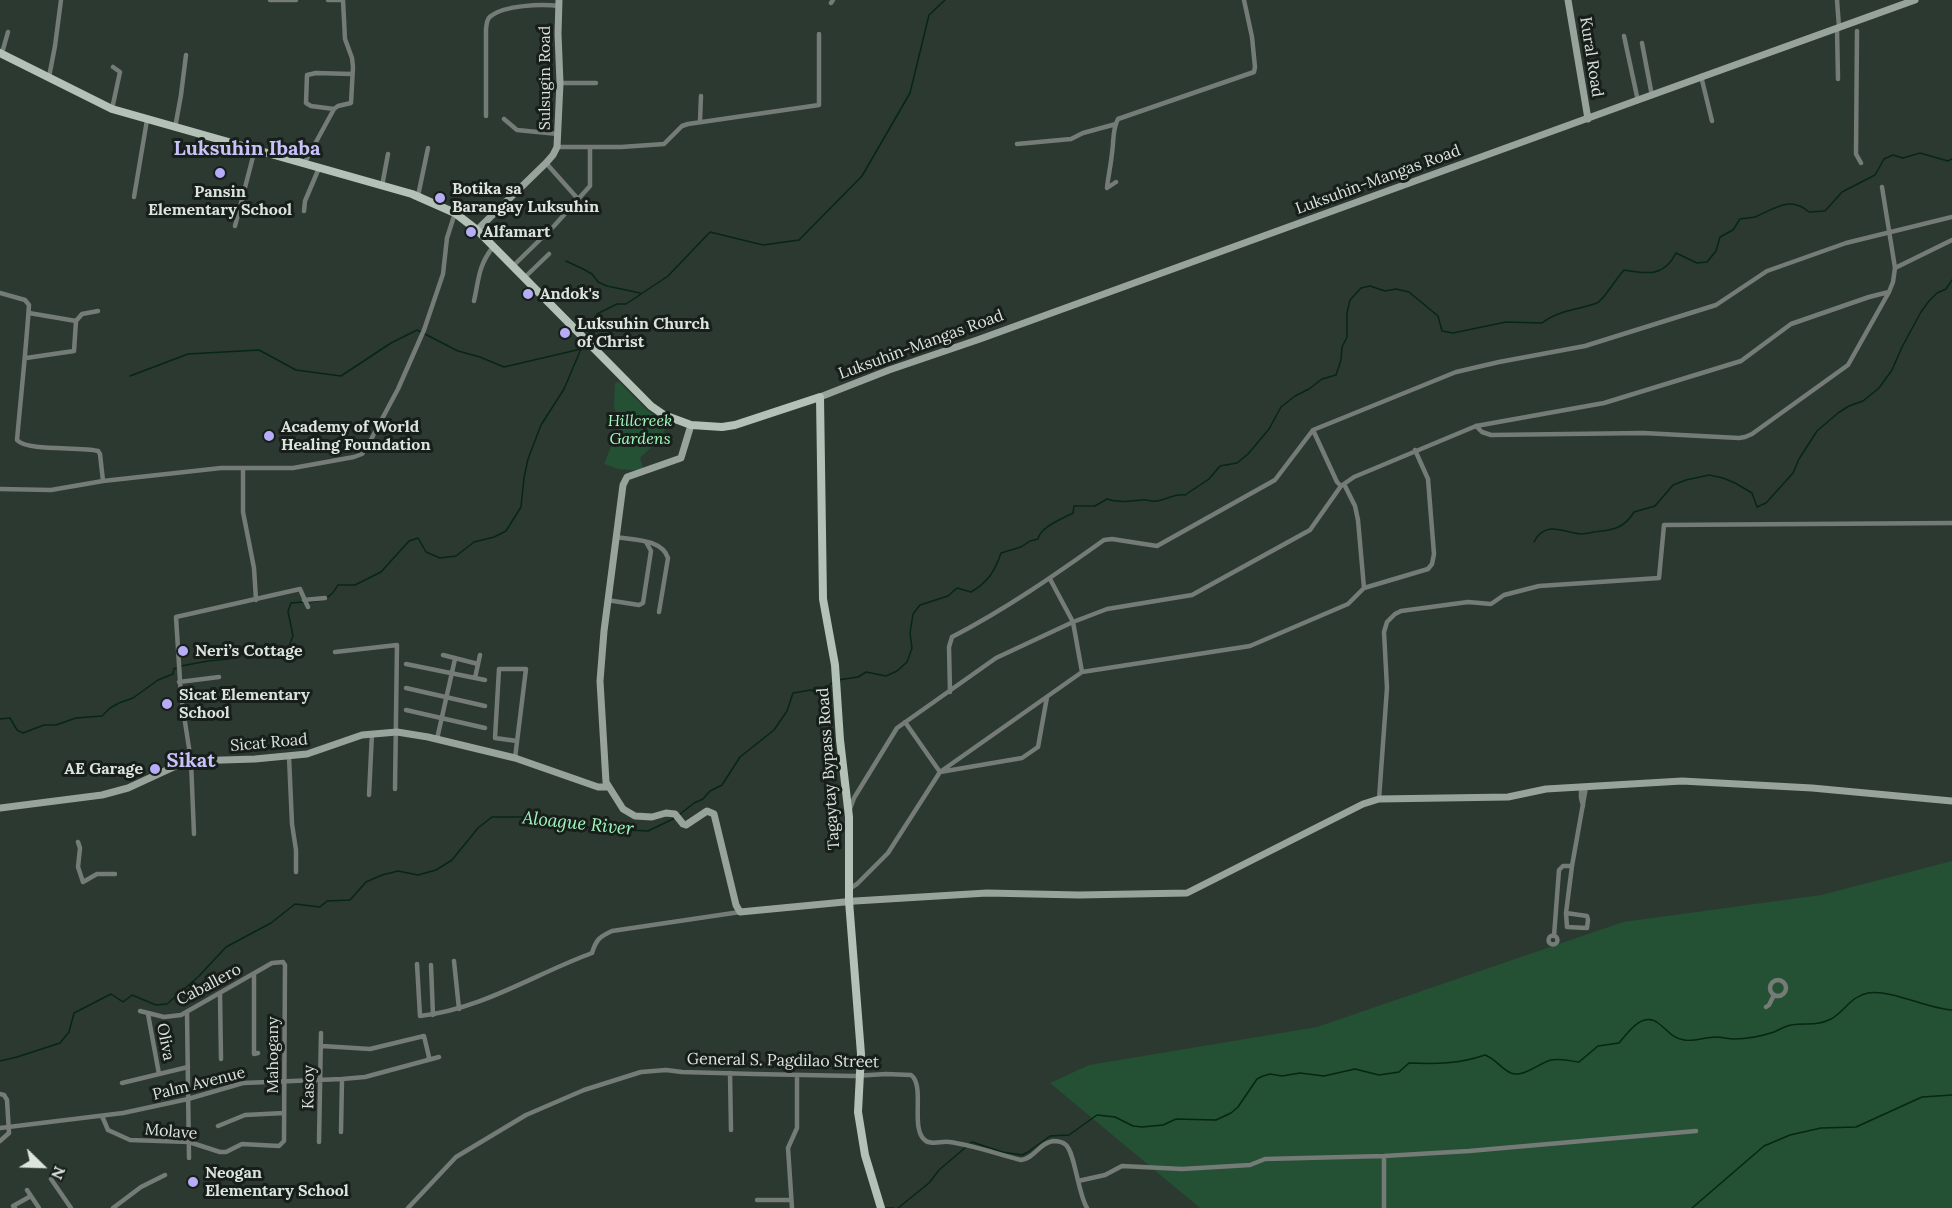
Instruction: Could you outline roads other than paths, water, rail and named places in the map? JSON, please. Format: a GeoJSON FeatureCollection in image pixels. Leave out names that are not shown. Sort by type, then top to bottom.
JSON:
{"type":"FeatureCollection","features":[{"type":"Feature","properties":{"kind":"main road","name":"Luksuhin-Mangas Road"},"geometry":{"type":"LineString","coordinates":[[1,53],[112,109],[418,196],[455,213],[477,231],[651,406],[664,415],[691,425],[722,427],[743,424],[820,397]]}},
{"type":"Feature","properties":{"kind":"main road","name":"Tagaytay Bypass Road"},"geometry":{"type":"LineString","coordinates":[[820,397],[823,599],[835,665],[840,740],[849,817],[849,901],[860,1047],[858,1106],[865,1155],[881,1205]]}},
{"type":"Feature","properties":{"kind":"street"},"geometry":{"type":"LineString","coordinates":[[49,77],[56,46],[61,0]]}},
{"type":"Feature","properties":{"kind":"street"},"geometry":{"type":"LineString","coordinates":[[270,0],[296,0]]}},
{"type":"Feature","properties":{"kind":"street"},"geometry":{"type":"LineString","coordinates":[[304,164],[333,109],[351,103],[352,58],[345,39],[343,0],[328,0]]}},
{"type":"Feature","properties":{"kind":"street"},"geometry":{"type":"LineString","coordinates":[[1116,182],[1107,188],[1118,119],[1254,72],[1256,67],[1252,37],[1244,0]]}},
{"type":"Feature","properties":{"kind":"street","name":"Kural Road"},"geometry":{"type":"LineString","coordinates":[[1568,0],[1588,119]]}},
{"type":"Feature","properties":{"kind":"street"},"geometry":{"type":"LineString","coordinates":[[1838,0],[1838,79]]}},
{"type":"Feature","properties":{"kind":"street","name":"Luksuhin-Mangas Road"},"geometry":{"type":"LineString","coordinates":[[820,397],[889,370],[1915,0]]}},
{"type":"Feature","properties":{"kind":"street"},"geometry":{"type":"LineString","coordinates":[[486,116],[485,73],[488,18],[506,10],[559,3]]}},
{"type":"Feature","properties":{"kind":"street","name":"Sulsugin Road"},"geometry":{"type":"LineString","coordinates":[[477,231],[554,155],[557,147],[560,83],[559,3]]}},
{"type":"Feature","properties":{"kind":"street"},"geometry":{"type":"LineString","coordinates":[[1857,20],[1856,154],[1861,163]]}},
{"type":"Feature","properties":{"kind":"street"},"geometry":{"type":"LineString","coordinates":[[1,53],[8,32]]}},
{"type":"Feature","properties":{"kind":"street"},"geometry":{"type":"LineString","coordinates":[[557,147],[590,148],[664,144],[682,126],[700,121],[819,105],[819,34]]}},
{"type":"Feature","properties":{"kind":"street"},"geometry":{"type":"LineString","coordinates":[[1624,36],[1638,100]]}},
{"type":"Feature","properties":{"kind":"street"},"geometry":{"type":"LineString","coordinates":[[1642,43],[1652,96]]}},
{"type":"Feature","properties":{"kind":"street"},"geometry":{"type":"LineString","coordinates":[[175,128],[182,95],[186,55]]}},
{"type":"Feature","properties":{"kind":"street"},"geometry":{"type":"LineString","coordinates":[[112,67],[120,72],[112,109]]}},
{"type":"Feature","properties":{"kind":"street"},"geometry":{"type":"LineString","coordinates":[[333,109],[311,106],[306,103],[307,75],[352,74]]}},
{"type":"Feature","properties":{"kind":"street"},"geometry":{"type":"LineString","coordinates":[[1701,76],[1712,121]]}},
{"type":"Feature","properties":{"kind":"street"},"geometry":{"type":"LineString","coordinates":[[560,83],[596,83]]}},
{"type":"Feature","properties":{"kind":"street"},"geometry":{"type":"LineString","coordinates":[[700,121],[701,96]]}},
{"type":"Feature","properties":{"kind":"street"},"geometry":{"type":"LineString","coordinates":[[504,119],[517,130],[558,134]]}},
{"type":"Feature","properties":{"kind":"street"},"geometry":{"type":"LineString","coordinates":[[134,197],[147,120]]}},
{"type":"Feature","properties":{"kind":"street"},"geometry":{"type":"LineString","coordinates":[[1017,144],[1071,139],[1083,133],[1116,124]]}},
{"type":"Feature","properties":{"kind":"street"},"geometry":{"type":"LineString","coordinates":[[418,196],[428,148]]}},
{"type":"Feature","properties":{"kind":"street"},"geometry":{"type":"LineString","coordinates":[[512,267],[590,186],[590,148]]}},
{"type":"Feature","properties":{"kind":"street"},"geometry":{"type":"LineString","coordinates":[[235,226],[255,150]]}},
{"type":"Feature","properties":{"kind":"street"},"geometry":{"type":"LineString","coordinates":[[382,186],[388,154]]}},
{"type":"Feature","properties":{"kind":"street"},"geometry":{"type":"LineString","coordinates":[[546,163],[578,199]]}},
{"type":"Feature","properties":{"kind":"street"},"geometry":{"type":"LineString","coordinates":[[304,211],[305,201],[319,168]]}},
{"type":"Feature","properties":{"kind":"street"},"geometry":{"type":"LineString","coordinates":[[1476,426],[1482,432],[1491,435],[1642,433],[1745,437],[1848,365],[1893,282],[1895,268],[1882,187]]}},
{"type":"Feature","properties":{"kind":"street"},"geometry":{"type":"LineString","coordinates":[[0,489],[51,490],[103,481],[221,468],[293,468],[362,454],[386,413],[422,337],[443,274],[447,238],[455,213]]}},
{"type":"Feature","properties":{"kind":"street"},"geometry":{"type":"LineString","coordinates":[[950,692],[949,647],[952,637],[987,619],[1108,539],[1153,546],[1275,480],[1313,430],[1456,372],[1585,346],[1710,307],[1767,271],[1846,243],[1952,217]]}},
{"type":"Feature","properties":{"kind":"street"},"geometry":{"type":"LineString","coordinates":[[1895,268],[1952,240]]}},
{"type":"Feature","properties":{"kind":"street"},"geometry":{"type":"LineString","coordinates":[[474,301],[481,266],[493,247]]}},
{"type":"Feature","properties":{"kind":"street"},"geometry":{"type":"LineString","coordinates":[[524,278],[549,254]]}},
{"type":"Feature","properties":{"kind":"street"},"geometry":{"type":"LineString","coordinates":[[849,817],[854,798],[892,736],[905,722],[996,658],[1073,622],[1107,609],[1192,595],[1310,530],[1342,485],[1354,477],[1476,426],[1604,403],[1741,361],[1791,324],[1858,300],[1888,292]]}},
{"type":"Feature","properties":{"kind":"street"},"geometry":{"type":"LineString","coordinates":[[0,293],[28,302],[26,358],[20,396],[17,440],[20,443],[40,447],[98,451],[103,481]]}},
{"type":"Feature","properties":{"kind":"street"},"geometry":{"type":"LineString","coordinates":[[26,358],[75,351],[76,321],[82,314],[98,310]]}},
{"type":"Feature","properties":{"kind":"street"},"geometry":{"type":"LineString","coordinates":[[29,313],[76,321]]}},
{"type":"Feature","properties":{"kind":"street"},"geometry":{"type":"LineString","coordinates":[[691,425],[684,453],[679,460],[624,480],[607,600],[600,694],[606,782],[623,809],[635,816],[652,817],[666,813],[675,814],[683,824],[690,824],[708,811],[714,814],[736,905],[740,912]]}},
{"type":"Feature","properties":{"kind":"street"},"geometry":{"type":"LineString","coordinates":[[1313,430],[1337,482],[1342,485],[1355,506],[1364,588]]}},
{"type":"Feature","properties":{"kind":"street"},"geometry":{"type":"LineString","coordinates":[[849,889],[888,853],[940,772],[1082,672],[1250,646],[1348,604],[1364,588],[1428,568],[1432,564],[1434,554],[1428,478],[1415,450]]}},
{"type":"Feature","properties":{"kind":"street"},"geometry":{"type":"LineString","coordinates":[[243,469],[243,512],[254,568],[256,600]]}},
{"type":"Feature","properties":{"kind":"street"},"geometry":{"type":"LineString","coordinates":[[1379,799],[1386,688],[1384,632],[1387,622],[1401,611],[1468,602],[1491,604],[1504,596],[1539,586],[1659,578],[1664,525],[1952,523]]}},
{"type":"Feature","properties":{"kind":"street"},"geometry":{"type":"LineString","coordinates":[[616,537],[646,542],[663,548],[668,558],[659,612]]}},
{"type":"Feature","properties":{"kind":"street"},"geometry":{"type":"LineString","coordinates":[[607,600],[639,605],[643,603],[651,551],[646,542]]}},
{"type":"Feature","properties":{"kind":"street"},"geometry":{"type":"LineString","coordinates":[[1050,579],[1073,622],[1082,672]]}},
{"type":"Feature","properties":{"kind":"street"},"geometry":{"type":"LineString","coordinates":[[194,834],[191,761],[179,682],[176,616],[300,590],[308,607]]}},
{"type":"Feature","properties":{"kind":"street"},"geometry":{"type":"LineString","coordinates":[[304,600],[325,598]]}},
{"type":"Feature","properties":{"kind":"street"},"geometry":{"type":"LineString","coordinates":[[335,652],[397,645],[395,789]]}},
{"type":"Feature","properties":{"kind":"street"},"geometry":{"type":"LineString","coordinates":[[475,678],[480,655]]}},
{"type":"Feature","properties":{"kind":"street"},"geometry":{"type":"LineString","coordinates":[[443,656],[477,664]]}},
{"type":"Feature","properties":{"kind":"street"},"geometry":{"type":"LineString","coordinates":[[437,739],[455,659]]}},
{"type":"Feature","properties":{"kind":"street"},"geometry":{"type":"LineString","coordinates":[[406,664],[485,680]]}},
{"type":"Feature","properties":{"kind":"street"},"geometry":{"type":"LineString","coordinates":[[515,758],[526,669],[499,669],[495,738],[517,741]]}},
{"type":"Feature","properties":{"kind":"street"},"geometry":{"type":"LineString","coordinates":[[179,682],[219,677]]}},
{"type":"Feature","properties":{"kind":"street"},"geometry":{"type":"LineString","coordinates":[[406,688],[485,706]]}},
{"type":"Feature","properties":{"kind":"street"},"geometry":{"type":"LineString","coordinates":[[940,772],[1022,758],[1035,750],[1038,747],[1047,697]]}},
{"type":"Feature","properties":{"kind":"street"},"geometry":{"type":"LineString","coordinates":[[406,710],[485,728]]}},
{"type":"Feature","properties":{"kind":"street"},"geometry":{"type":"LineString","coordinates":[[905,722],[940,772]]}},
{"type":"Feature","properties":{"kind":"street","name":"Sicat Road"},"geometry":{"type":"LineString","coordinates":[[0,808],[102,795],[128,788],[191,761],[289,757],[317,752],[352,738],[372,733],[397,732],[515,758],[598,788],[608,787]]}},
{"type":"Feature","properties":{"kind":"street"},"geometry":{"type":"LineString","coordinates":[[369,795],[372,733]]}},
{"type":"Feature","properties":{"kind":"street"},"geometry":{"type":"LineString","coordinates":[[289,757],[296,872]]}},
{"type":"Feature","properties":{"kind":"street"},"geometry":{"type":"LineString","coordinates":[[417,964],[420,1016],[433,1015],[459,1009],[592,953],[595,943],[612,931],[740,912],[849,901],[987,893],[1114,895],[1187,893],[1362,804],[1379,799],[1508,797],[1546,789],[1682,782],[1812,788],[1952,801]]}},
{"type":"Feature","properties":{"kind":"street"},"geometry":{"type":"LineString","coordinates":[[1566,913],[1586,915],[1588,925],[1585,929],[1569,928],[1565,925],[1565,920],[1572,866],[1583,806],[1581,798],[1584,787]]}},
{"type":"Feature","properties":{"kind":"street"},"geometry":{"type":"LineString","coordinates":[[78,842],[80,848],[78,867],[83,882],[97,874],[116,874]]}},
{"type":"Feature","properties":{"kind":"street"},"geometry":{"type":"LineString","coordinates":[[1554,936],[1559,870],[1563,866],[1572,866]]}},
{"type":"Feature","properties":{"kind":"street"},"geometry":{"type":"LineString","coordinates":[[1555,920],[1565,920]]}},
{"type":"Feature","properties":{"kind":"street"},"geometry":{"type":"LineString","coordinates":[[454,961],[459,1009]]}},
{"type":"Feature","properties":{"kind":"street","name":"Caballero"},"geometry":{"type":"LineString","coordinates":[[140,1011],[164,1017],[181,1015],[275,962],[282,962],[285,965]]}},
{"type":"Feature","properties":{"kind":"street","name":"Mahogany"},"geometry":{"type":"LineString","coordinates":[[283,1144],[285,965]]}},
{"type":"Feature","properties":{"kind":"street"},"geometry":{"type":"LineString","coordinates":[[431,965],[433,1015]]}},
{"type":"Feature","properties":{"kind":"street"},"geometry":{"type":"LineString","coordinates":[[254,975],[254,1054],[258,1053]]}},
{"type":"Feature","properties":{"kind":"street"},"geometry":{"type":"LineString","coordinates":[[220,993],[221,1059]]}},
{"type":"Feature","properties":{"kind":"street"},"geometry":{"type":"LineString","coordinates":[[1766,1006],[1769,1005],[1774,995]]}},
{"type":"Feature","properties":{"kind":"street"},"geometry":{"type":"LineString","coordinates":[[187,1012],[189,1158]]}},
{"type":"Feature","properties":{"kind":"street","name":"Oliva"},"geometry":{"type":"LineString","coordinates":[[148,1014],[159,1074]]}},
{"type":"Feature","properties":{"kind":"street","name":"Kasoy"},"geometry":{"type":"LineString","coordinates":[[319,1142],[321,1033]]}},
{"type":"Feature","properties":{"kind":"street"},"geometry":{"type":"LineString","coordinates":[[322,1046],[370,1049],[424,1036],[428,1060]]}},
{"type":"Feature","properties":{"kind":"street","name":"Palm Avenue"},"geometry":{"type":"LineString","coordinates":[[0,1128],[123,1113],[188,1099],[243,1083],[342,1079],[371,1075],[439,1057]]}},
{"type":"Feature","properties":{"kind":"street"},"geometry":{"type":"LineString","coordinates":[[122,1083],[188,1067]]}},
{"type":"Feature","properties":{"kind":"street","name":"General S. Pagdilao Street"},"geometry":{"type":"LineString","coordinates":[[408,1208],[456,1157],[530,1113],[584,1090],[641,1072],[666,1070],[797,1075],[890,1074],[914,1077],[917,1081],[922,1137],[931,1142],[945,1141],[1025,1160],[1048,1142],[1061,1142],[1068,1147],[1087,1208]]}},
{"type":"Feature","properties":{"kind":"street"},"geometry":{"type":"LineString","coordinates":[[730,1073],[731,1130]]}},
{"type":"Feature","properties":{"kind":"street"},"geometry":{"type":"LineString","coordinates":[[792,1208],[788,1148],[797,1128],[797,1075]]}},
{"type":"Feature","properties":{"kind":"street"},"geometry":{"type":"LineString","coordinates":[[341,1132],[342,1079]]}},
{"type":"Feature","properties":{"kind":"street"},"geometry":{"type":"LineString","coordinates":[[0,1141],[9,1133],[7,1100],[2,1095]]}},
{"type":"Feature","properties":{"kind":"street"},"geometry":{"type":"LineString","coordinates":[[218,1126],[245,1115],[285,1113]]}},
{"type":"Feature","properties":{"kind":"street","name":"Molave"},"geometry":{"type":"LineString","coordinates":[[102,1116],[108,1130],[130,1140],[189,1142],[220,1152],[226,1152],[242,1144],[279,1146],[283,1144]]}},
{"type":"Feature","properties":{"kind":"street"},"geometry":{"type":"LineString","coordinates":[[1078,1181],[1105,1175],[1122,1166],[1182,1169],[1250,1165],[1262,1159],[1272,1158],[1384,1156],[1469,1151],[1696,1131]]}},
{"type":"Feature","properties":{"kind":"street"},"geometry":{"type":"LineString","coordinates":[[1384,1156],[1384,1208]]}},
{"type":"Feature","properties":{"kind":"street"},"geometry":{"type":"LineString","coordinates":[[113,1208],[141,1187],[165,1175]]}},
{"type":"Feature","properties":{"kind":"street"},"geometry":{"type":"LineString","coordinates":[[51,1179],[71,1208]]}},
{"type":"Feature","properties":{"kind":"street"},"geometry":{"type":"LineString","coordinates":[[27,1190],[39,1208]]}},
{"type":"Feature","properties":{"kind":"street"},"geometry":{"type":"LineString","coordinates":[[15,1208],[13,1206],[31,1196]]}},
{"type":"Feature","properties":{"kind":"street"},"geometry":{"type":"LineString","coordinates":[[757,1200],[790,1200]]}},
{"type":"Feature","properties":{"kind":"waterway"},"geometry":{"type":"LineString","coordinates":[[589,339],[596,330],[597,314],[617,304],[626,304],[668,276],[710,232],[763,245],[799,240],[862,176],[910,93],[929,15],[945,0]]}},
{"type":"Feature","properties":{"kind":"waterway","name":"Aloague River"},"geometry":{"type":"LineString","coordinates":[[838,680],[858,677],[866,672],[886,676],[897,671],[907,662],[912,648],[910,633],[913,614],[920,605],[948,596],[957,588],[971,592],[990,576],[1001,553],[1038,539],[1047,527],[1073,513],[1074,506],[1095,506],[1107,499],[1154,501],[1185,495],[1209,479],[1220,466],[1237,463],[1248,454],[1269,429],[1281,407],[1322,379],[1336,375],[1342,347],[1347,337],[1347,313],[1350,300],[1361,288],[1370,286],[1385,291],[1396,289],[1409,292],[1438,316],[1442,331],[1453,333],[1506,322],[1542,323],[1561,313],[1597,303],[1624,270],[1648,273],[1661,270],[1676,253],[1697,263],[1707,262],[1716,251],[1720,237],[1733,230],[1740,219],[1755,217],[1775,207],[1789,204],[1795,204],[1809,212],[1825,211],[1842,192],[1875,175],[1884,159],[1893,155],[1903,158],[1920,153],[1948,161],[1952,159]]}},
{"type":"Feature","properties":{"kind":"waterway"},"geometry":{"type":"LineString","coordinates":[[566,261],[592,274],[598,282],[607,286],[640,293]]}},
{"type":"Feature","properties":{"kind":"waterway"},"geometry":{"type":"LineString","coordinates":[[1534,542],[1538,535],[1549,529],[1580,534],[1617,528],[1634,512],[1655,506],[1673,485],[1709,475],[1735,483],[1752,493],[1757,507],[1766,503],[1793,473],[1817,431],[1838,413],[1863,401],[1879,388],[1892,370],[1921,312],[1937,293],[1946,289],[1952,280]]}},
{"type":"Feature","properties":{"kind":"waterway"},"geometry":{"type":"LineString","coordinates":[[130,376],[188,354],[259,350],[296,370],[341,376],[391,343],[417,330],[458,351],[504,367],[581,349],[586,343]]}},
{"type":"Feature","properties":{"kind":"waterway"},"geometry":{"type":"LineString","coordinates":[[308,602],[326,598],[338,585],[355,585],[381,572],[409,541],[418,538],[426,552],[440,558],[456,556],[474,542],[506,531],[521,507],[528,459],[541,425],[564,389],[581,349]]}},
{"type":"Feature","properties":{"kind":"waterway"},"geometry":{"type":"LineString","coordinates":[[181,666],[228,659],[244,653],[268,655],[289,646],[293,636],[288,611],[291,603],[303,602]]}},
{"type":"Feature","properties":{"kind":"waterway"},"geometry":{"type":"LineString","coordinates":[[0,719],[10,718],[17,730],[23,733],[44,725],[56,725],[76,718],[102,716],[110,708],[133,698],[158,680],[173,674],[176,668]]}},
{"type":"Feature","properties":{"kind":"waterway","name":"Aloague River"},"geometry":{"type":"LineString","coordinates":[[679,815],[703,799],[710,791],[722,785],[740,757],[774,730],[787,711],[793,693],[811,690],[822,692],[833,682]]}},
{"type":"Feature","properties":{"kind":"waterway","name":"Aloague River"},"geometry":{"type":"LineString","coordinates":[[0,1061],[60,1043],[69,1032],[74,1013],[111,994],[123,1002],[132,995],[156,1005],[167,1004],[199,976],[226,947],[271,923],[295,904],[320,907],[327,901],[350,900],[366,882],[382,875],[398,871],[418,875],[436,870],[452,860],[478,828],[492,817],[531,817],[555,821],[567,819],[591,828],[648,831],[675,818]]}},
{"type":"Feature","properties":{"kind":"waterway"},"geometry":{"type":"LineString","coordinates":[[969,1144],[972,1142],[1002,1152],[1022,1155],[1050,1136],[1069,1135],[1097,1115],[1115,1117],[1133,1126],[1142,1127],[1163,1125],[1176,1119],[1216,1120],[1238,1107],[1257,1079],[1270,1074],[1282,1076],[1300,1073],[1324,1076],[1355,1069],[1379,1075],[1399,1072],[1409,1063],[1447,1063],[1485,1055],[1507,1071],[1521,1074],[1551,1060],[1579,1062],[1598,1046],[1619,1043],[1636,1024],[1647,1020],[1658,1023],[1675,1037],[1684,1040],[1716,1037],[1734,1039],[1774,1032],[1791,1025],[1820,1023],[1836,1016],[1857,997],[1868,993],[1898,996],[1952,1010]]}},
{"type":"Feature","properties":{"kind":"waterway"},"geometry":{"type":"LineString","coordinates":[[1692,1208],[1764,1146],[1790,1135],[1821,1128],[1856,1127],[1922,1097],[1952,1095]]}},
{"type":"Feature","properties":{"kind":"waterway"},"geometry":{"type":"LineString","coordinates":[[898,1208],[929,1183],[939,1170],[966,1147]]}},
{"type":"Feature","properties":{"kind":"waterway"},"geometry":{"type":"LineString","coordinates":[[886,1208],[894,1208]]}},
{"type":"Feature","properties":{"kind":"place","name":"Pansin Elementary School"},"geometry":{"type":"Point","coordinates":[220,173]}},
{"type":"Feature","properties":{"kind":"place","name":"Botika sa Barangay Luksuhin"},"geometry":{"type":"Point","coordinates":[440,198]}},
{"type":"Feature","properties":{"kind":"place","name":"Alfamart"},"geometry":{"type":"Point","coordinates":[471,232]}},
{"type":"Feature","properties":{"kind":"place","name":"Andok's"},"geometry":{"type":"Point","coordinates":[528,294]}},
{"type":"Feature","properties":{"kind":"place","name":"Luksuhin Church of Christ"},"geometry":{"type":"Point","coordinates":[565,333]}},
{"type":"Feature","properties":{"kind":"place","name":"Academy of World Healing Foundation"},"geometry":{"type":"Point","coordinates":[269,436]}},
{"type":"Feature","properties":{"kind":"place","name":"Neri’s Cottage"},"geometry":{"type":"Point","coordinates":[183,651]}},
{"type":"Feature","properties":{"kind":"place","name":"Sicat Elementary School"},"geometry":{"type":"Point","coordinates":[167,704]}},
{"type":"Feature","properties":{"kind":"place","name":"AE Garage"},"geometry":{"type":"Point","coordinates":[155,769]}},
{"type":"Feature","properties":{"kind":"place","name":"Neogan Elementary School"},"geometry":{"type":"Point","coordinates":[193,1182]}},
{"type":"Feature","properties":{"kind":"district","name":"Luksuhin Ibaba"},"geometry":{"type":"Point","coordinates":[247,149]}},
{"type":"Feature","properties":{"kind":"district","name":"Sikat"},"geometry":{"type":"Point","coordinates":[191,761]}},
{"type":"Feature","properties":{"kind":"park label","name":"Hillcreek Gardens"},"geometry":{"type":"Point","coordinates":[640,430]}}]}
